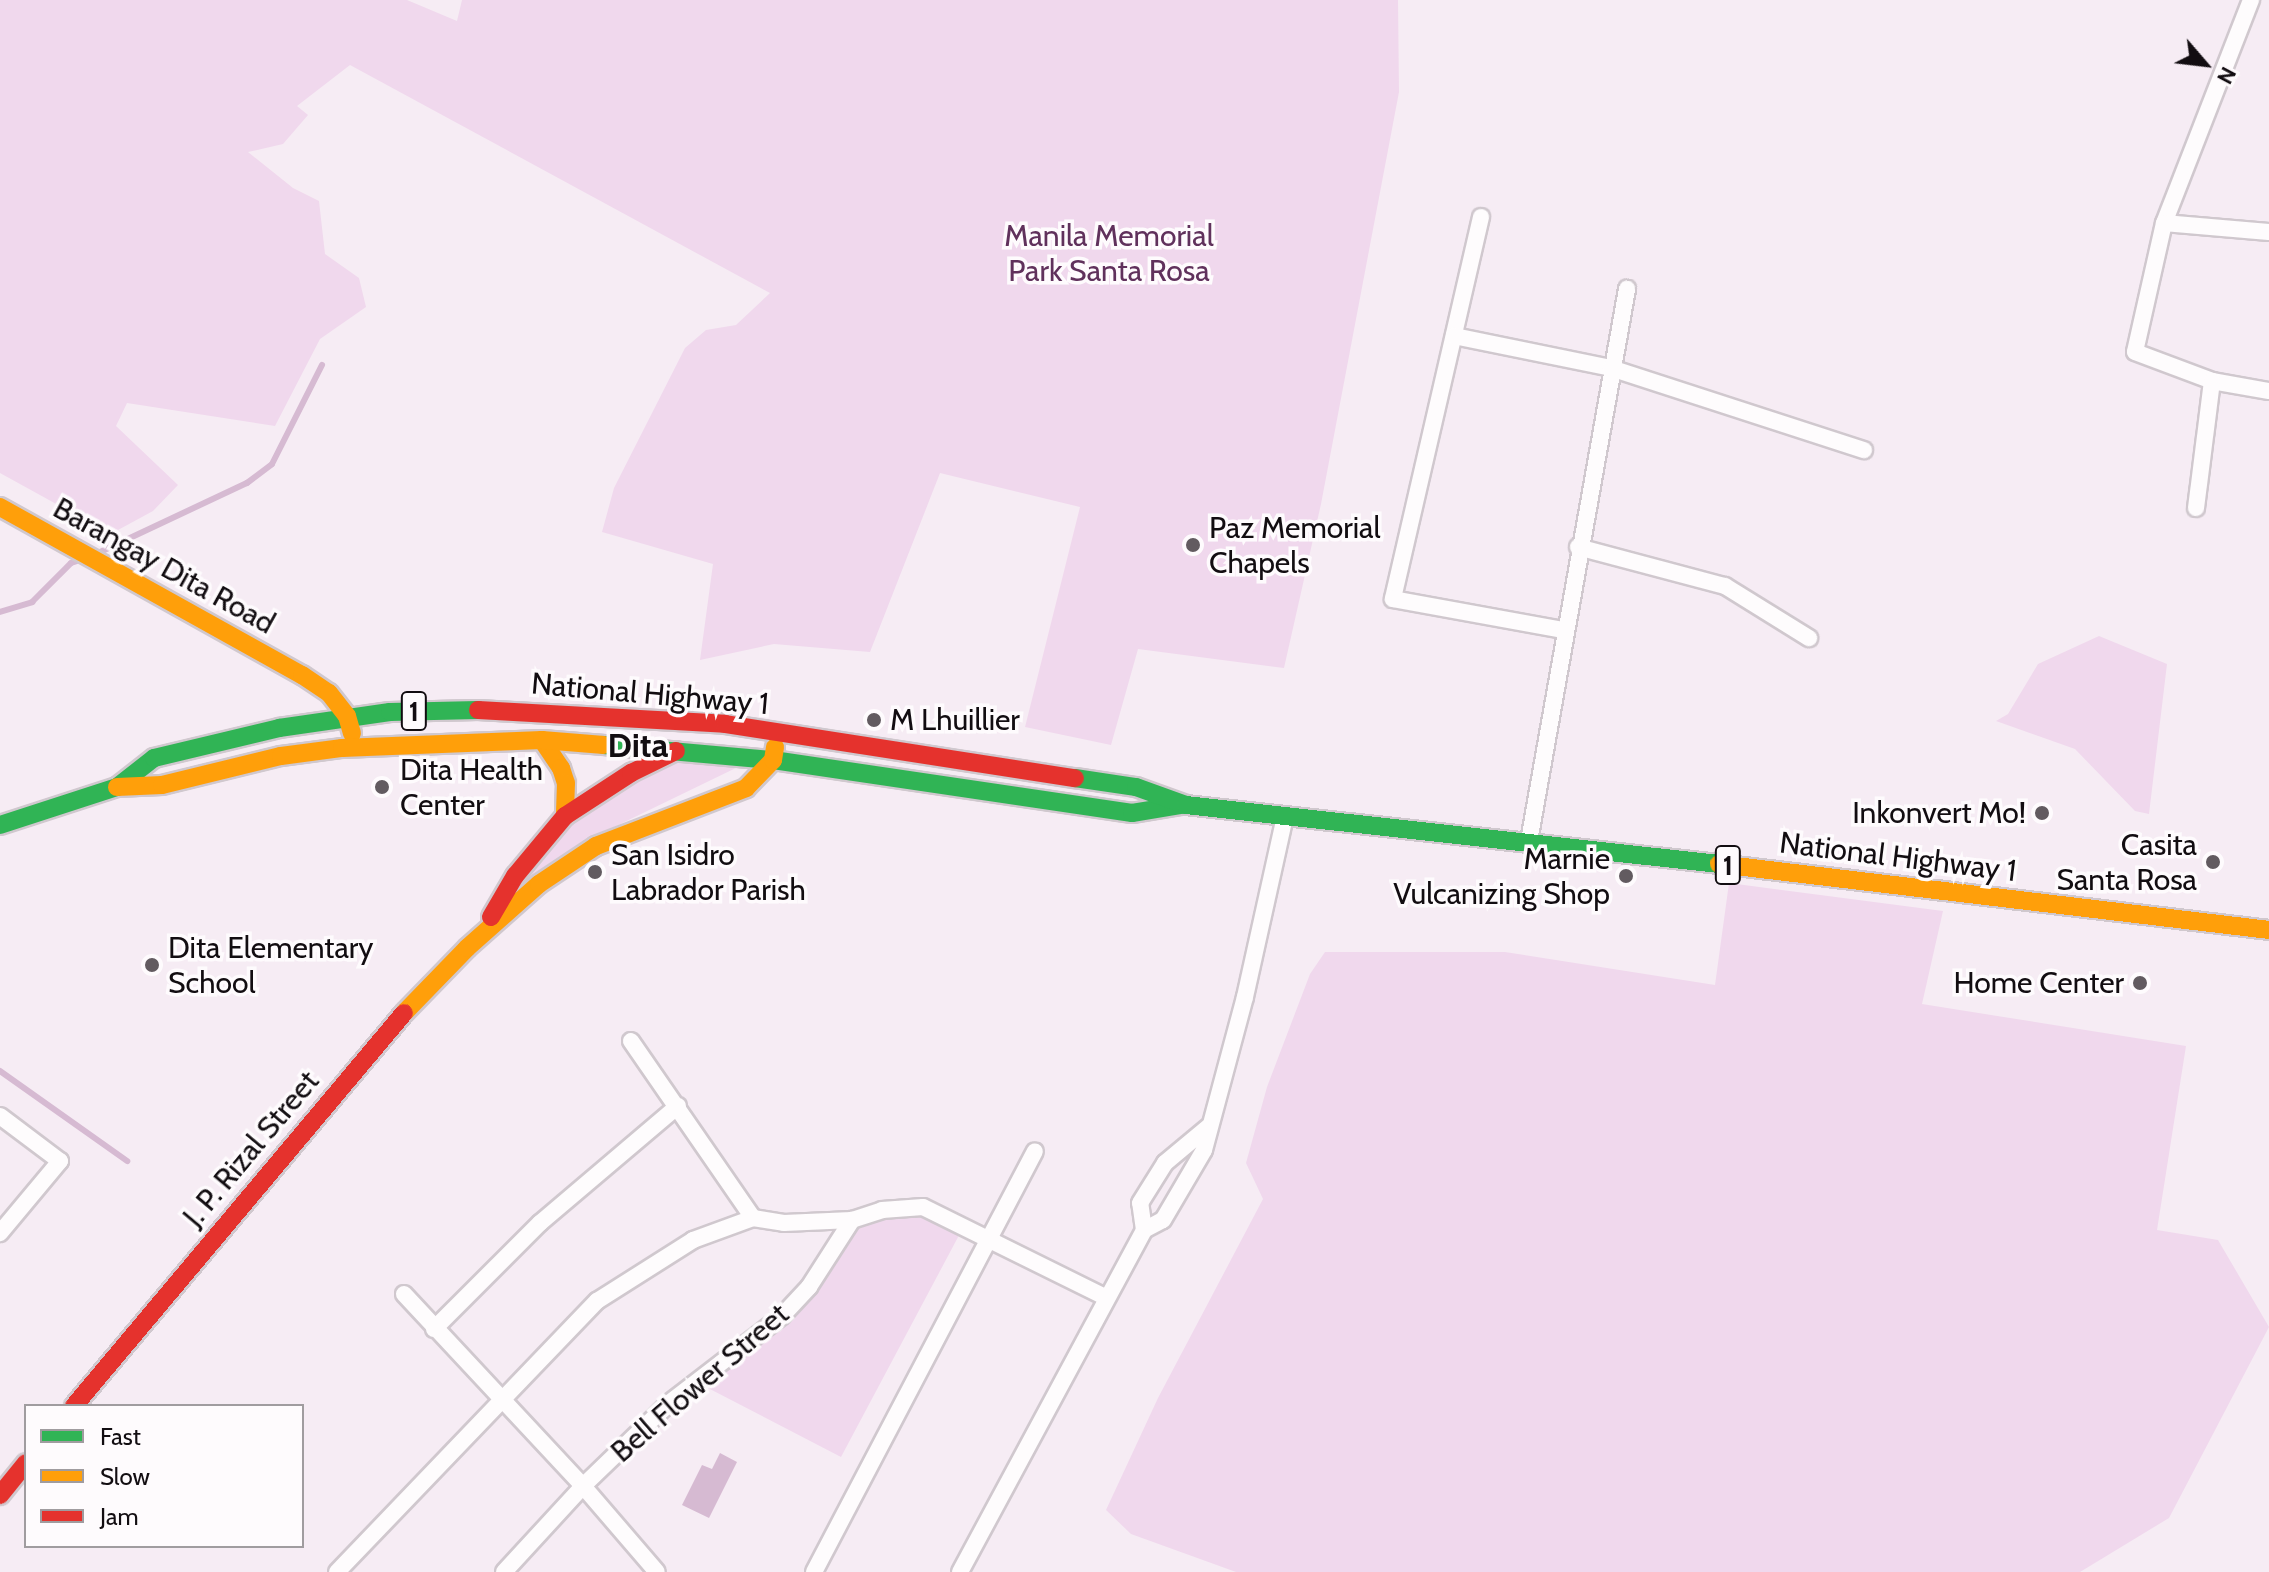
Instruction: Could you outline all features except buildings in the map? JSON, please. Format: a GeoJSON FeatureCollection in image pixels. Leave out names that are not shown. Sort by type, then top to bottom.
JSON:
{"type":"FeatureCollection","features":[{"type":"Feature","properties":{"kind":"main road","name":"Barangay Dita Road"},"geometry":{"type":"LineString","coordinates":[[0,507],[302,675],[329,693],[347,716]]}},
{"type":"Feature","properties":{"kind":"main road"},"geometry":{"type":"LineString","coordinates":[[279,728],[301,716],[308,704],[312,690],[302,675]]}},
{"type":"Feature","properties":{"kind":"main road","name":"National Highway 1"},"geometry":{"type":"LineString","coordinates":[[117,787],[154,758],[279,728],[347,716],[485,709],[725,724],[1136,787],[1186,805],[1529,841],[2269,930]]}},
{"type":"Feature","properties":{"kind":"main road"},"geometry":{"type":"LineString","coordinates":[[347,716],[353,747]]}},
{"type":"Feature","properties":{"kind":"main road","name":"J. P. Rizal Street"},"geometry":{"type":"LineString","coordinates":[[480,937],[515,876],[565,816],[631,773],[725,724]]}},
{"type":"Feature","properties":{"kind":"main road"},"geometry":{"type":"LineString","coordinates":[[773,760],[778,732]]}},
{"type":"Feature","properties":{"kind":"main road"},"geometry":{"type":"LineString","coordinates":[[542,740],[561,768],[566,783],[565,816]]}},
{"type":"Feature","properties":{"kind":"main road","name":"National Highway 1"},"geometry":{"type":"LineString","coordinates":[[0,825],[117,787],[162,785],[281,756],[353,747],[542,740],[773,760],[1132,813],[1186,805]]}},
{"type":"Feature","properties":{"kind":"main road","name":"J. P. Rizal Street"},"geometry":{"type":"LineString","coordinates":[[76,1404],[419,995],[480,937],[539,884],[596,846],[746,788],[773,760]]}},
{"type":"Feature","properties":{"kind":"main road"},"geometry":{"type":"LineString","coordinates":[[0,1495],[24,1465]]}},
{"type":"Feature","properties":{"kind":"street"},"geometry":{"type":"LineString","coordinates":[[2251,0],[2164,223],[2135,352],[2212,381],[2269,391]]}},
{"type":"Feature","properties":{"kind":"street"},"geometry":{"type":"LineString","coordinates":[[1481,217],[1393,599],[1564,630]]}},
{"type":"Feature","properties":{"kind":"street"},"geometry":{"type":"LineString","coordinates":[[2164,223],[2269,232]]}},
{"type":"Feature","properties":{"kind":"street"},"geometry":{"type":"LineString","coordinates":[[1529,841],[1578,547],[1627,289]]}},
{"type":"Feature","properties":{"kind":"street"},"geometry":{"type":"LineString","coordinates":[[1454,336],[1611,368],[1864,450]]}},
{"type":"Feature","properties":{"kind":"street"},"geometry":{"type":"LineString","coordinates":[[2196,508],[2212,381]]}},
{"type":"Feature","properties":{"kind":"street"},"geometry":{"type":"LineString","coordinates":[[1578,547],[1725,586],[1809,638]]}},
{"type":"Feature","properties":{"kind":"street"},"geometry":{"type":"LineString","coordinates":[[960,1572],[1144,1230],[1163,1220],[1204,1150],[1245,997],[1285,816]]}},
{"type":"Feature","properties":{"kind":"street"},"geometry":{"type":"LineString","coordinates":[[631,1041],[753,1218]]}},
{"type":"Feature","properties":{"kind":"street"},"geometry":{"type":"LineString","coordinates":[[434,1329],[540,1223],[678,1106]]}},
{"type":"Feature","properties":{"kind":"street"},"geometry":{"type":"LineString","coordinates":[[0,1116],[60,1161],[6,1214],[0,1233]]}},
{"type":"Feature","properties":{"kind":"street"},"geometry":{"type":"LineString","coordinates":[[1144,1230],[1140,1203],[1165,1163],[1208,1127]]}},
{"type":"Feature","properties":{"kind":"street"},"geometry":{"type":"LineString","coordinates":[[814,1572],[1035,1151]]}},
{"type":"Feature","properties":{"kind":"street"},"geometry":{"type":"LineString","coordinates":[[337,1572],[597,1301],[693,1240],[753,1218],[784,1223],[852,1220],[882,1210],[923,1207],[1107,1298]]}},
{"type":"Feature","properties":{"kind":"street","name":"Bell Flower Street"},"geometry":{"type":"LineString","coordinates":[[504,1572],[583,1486],[669,1403],[782,1316],[809,1287],[852,1220]]}},
{"type":"Feature","properties":{"kind":"street"},"geometry":{"type":"LineString","coordinates":[[404,1294],[583,1486],[657,1572]]}},
{"type":"Feature","properties":{"kind":"green space","name":"Manila Memorial Park Santa Rosa"},"geometry":{"type":"Polygon","coordinates":[[[0,0],[407,0],[457,21],[462,0],[1398,0],[1399,92],[1321,504],[1284,668],[1138,649],[1111,745],[1025,727],[1080,507],[940,473],[870,652],[774,644],[700,660],[713,564],[602,532],[614,488],[685,348],[706,330],[736,325],[770,293],[350,65],[297,106],[308,115],[283,144],[248,152],[293,188],[319,201],[325,254],[359,278],[366,307],[320,339],[275,426],[127,403],[116,426],[178,485],[153,511],[118,530],[98,527],[0,473],[0,0]]]}},
{"type":"Feature","properties":{"kind":"green space"},"geometry":{"type":"Polygon","coordinates":[[[2099,636],[2167,664],[2149,814],[2135,811],[2075,749],[1996,721],[2008,714],[2038,664],[2099,636]]]}},
{"type":"Feature","properties":{"kind":"green space"},"geometry":{"type":"Polygon","coordinates":[[[665,762],[740,766],[608,830],[499,906],[556,832],[665,762]]]}},
{"type":"Feature","properties":{"kind":"green space"},"geometry":{"type":"Polygon","coordinates":[[[1729,883],[1943,911],[1922,1004],[2186,1046],[2157,1230],[2218,1240],[2269,1327],[2169,1518],[2080,1572],[1236,1572],[1131,1534],[1106,1510],[1158,1398],[1263,1199],[1246,1163],[1267,1087],[1310,974],[1325,952],[1505,952],[1715,985],[1729,883]]]}},
{"type":"Feature","properties":{"kind":"green space"},"geometry":{"type":"Polygon","coordinates":[[[889,1209],[965,1224],[841,1457],[706,1387],[787,1311],[857,1223],[889,1209]]]}},
{"type":"Feature","properties":{"kind":"shaded area"},"geometry":{"type":"Polygon","coordinates":[[[720,1453],[737,1462],[709,1518],[682,1505],[702,1465],[712,1469],[720,1453]]]}},
{"type":"Feature","properties":{"kind":"waterway"},"geometry":{"type":"LineString","coordinates":[[98,553],[247,483],[272,464],[322,365]]}},
{"type":"Feature","properties":{"kind":"waterway"},"geometry":{"type":"LineString","coordinates":[[0,612],[32,602],[71,563],[80,560]]}},
{"type":"Feature","properties":{"kind":"waterway"},"geometry":{"type":"LineString","coordinates":[[0,1071],[127,1161]]}},
{"type":"Feature","properties":{"kind":"traffic: fast"},"geometry":{"type":"LineString","coordinates":[[0,825],[117,787],[154,758],[279,728],[390,712],[478,710]]}},
{"type":"Feature","properties":{"kind":"traffic: fast"},"geometry":{"type":"LineString","coordinates":[[604,745],[773,760],[1132,813],[1181,805]]}},
{"type":"Feature","properties":{"kind":"traffic: fast"},"geometry":{"type":"LineString","coordinates":[[1075,778],[1136,787],[1186,805],[1719,864]]}},
{"type":"Feature","properties":{"kind":"traffic: slow"},"geometry":{"type":"LineString","coordinates":[[0,507],[302,675],[329,693],[347,716],[352,733]]}},
{"type":"Feature","properties":{"kind":"traffic: slow"},"geometry":{"type":"LineString","coordinates":[[542,740],[561,768],[566,783],[565,816]]}},
{"type":"Feature","properties":{"kind":"traffic: slow"},"geometry":{"type":"LineString","coordinates":[[117,787],[162,785],[281,756],[342,748],[542,740],[604,745]]}},
{"type":"Feature","properties":{"kind":"traffic: slow"},"geometry":{"type":"LineString","coordinates":[[404,1013],[467,948],[539,884],[596,846],[746,788],[773,760],[775,747]]}},
{"type":"Feature","properties":{"kind":"traffic: slow"},"geometry":{"type":"LineString","coordinates":[[1719,864],[2269,930]]}},
{"type":"Feature","properties":{"kind":"traffic: jam"},"geometry":{"type":"LineString","coordinates":[[478,710],[725,724],[1075,778]]}},
{"type":"Feature","properties":{"kind":"traffic: jam"},"geometry":{"type":"LineString","coordinates":[[491,917],[515,876],[565,816],[631,773],[676,751]]}},
{"type":"Feature","properties":{"kind":"traffic: jam"},"geometry":{"type":"LineString","coordinates":[[76,1404],[404,1013]]}},
{"type":"Feature","properties":{"kind":"traffic: jam"},"geometry":{"type":"LineString","coordinates":[[0,1495],[24,1465]]}},
{"type":"Feature","properties":{"kind":"place","name":"Paz Memorial Chapels"},"geometry":{"type":"Point","coordinates":[1193,545]}},
{"type":"Feature","properties":{"kind":"place","name":"M Lhuillier"},"geometry":{"type":"Point","coordinates":[874,720]}},
{"type":"Feature","properties":{"kind":"place","name":"Dita Health Center"},"geometry":{"type":"Point","coordinates":[382,787]}},
{"type":"Feature","properties":{"kind":"place","name":"Inkonvert Mo!"},"geometry":{"type":"Point","coordinates":[2042,813]}},
{"type":"Feature","properties":{"kind":"place","name":"Casita Santa Rosa"},"geometry":{"type":"Point","coordinates":[2213,862]}},
{"type":"Feature","properties":{"kind":"place","name":"San Isidro Labrador Parish"},"geometry":{"type":"Point","coordinates":[595,872]}},
{"type":"Feature","properties":{"kind":"place","name":"Marnie Vulcanizing Shop"},"geometry":{"type":"Point","coordinates":[1626,876]}},
{"type":"Feature","properties":{"kind":"place","name":"Dita Elementary School"},"geometry":{"type":"Point","coordinates":[152,965]}},
{"type":"Feature","properties":{"kind":"place","name":"Home Center"},"geometry":{"type":"Point","coordinates":[2140,983]}},
{"type":"Feature","properties":{"kind":"district","name":"Dita"},"geometry":{"type":"Point","coordinates":[638,746]}}]}
